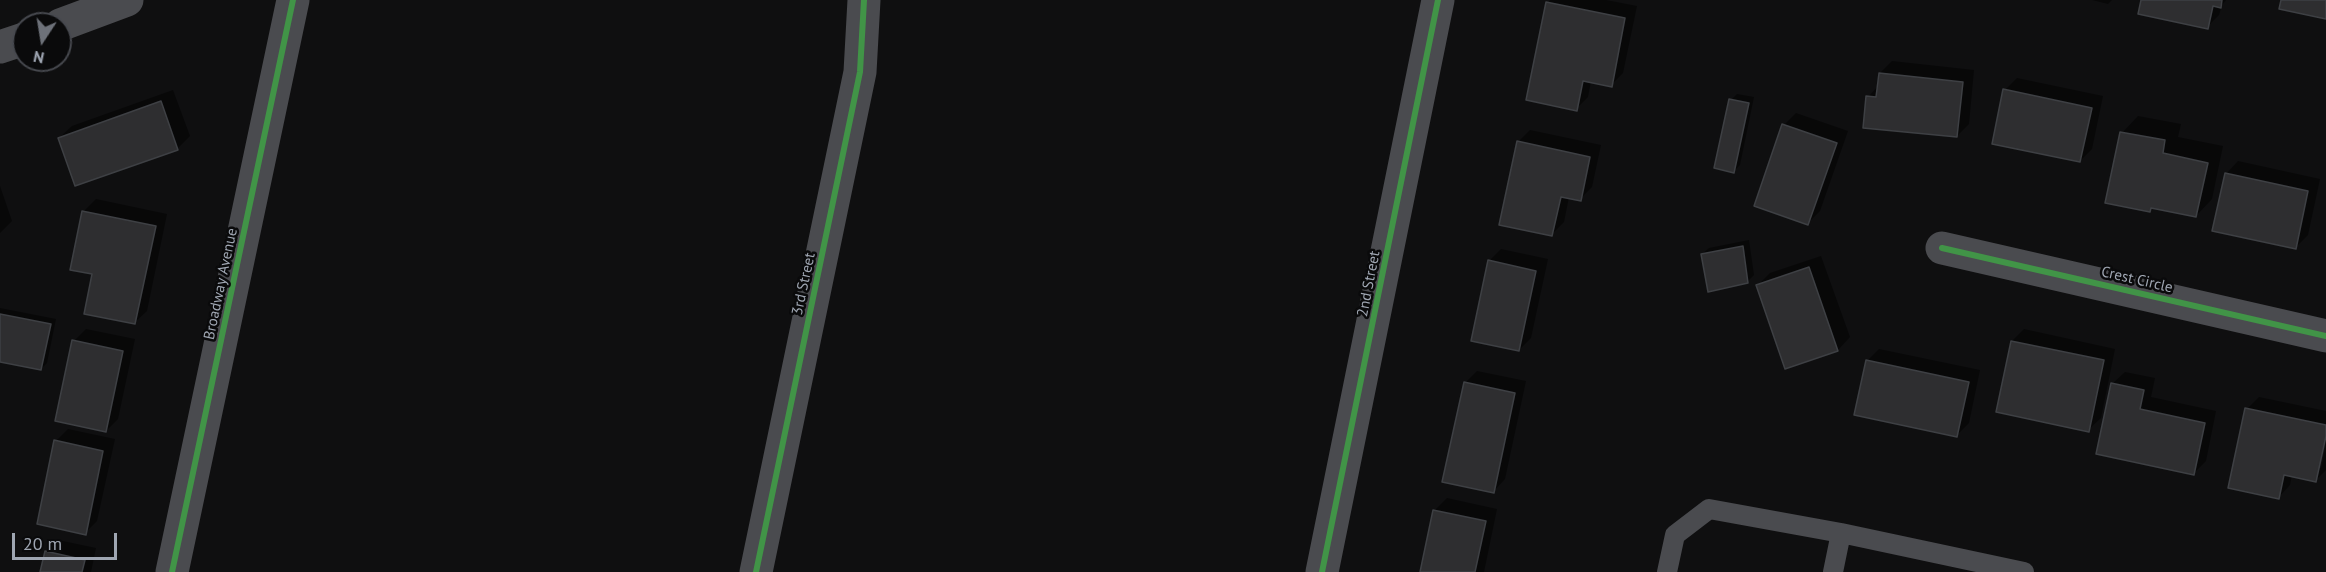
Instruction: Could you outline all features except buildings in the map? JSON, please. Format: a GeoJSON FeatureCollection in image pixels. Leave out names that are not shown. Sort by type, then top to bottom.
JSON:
{"type":"FeatureCollection","features":[{"type":"Feature","properties":{"kind":"street"},"geometry":{"type":"LineString","coordinates":[[72,21],[127,0]]}},
{"type":"Feature","properties":{"kind":"street","name":"Broadway Avenue"},"geometry":{"type":"LineString","coordinates":[[172,572],[293,0]]}},
{"type":"Feature","properties":{"kind":"street","name":"3rd Street"},"geometry":{"type":"LineString","coordinates":[[756,572],[860,72],[864,0]]}},
{"type":"Feature","properties":{"kind":"street","name":"2nd Street"},"geometry":{"type":"LineString","coordinates":[[1322,572],[1438,0]]}},
{"type":"Feature","properties":{"kind":"street","name":"Crest Circle"},"geometry":{"type":"LineString","coordinates":[[1942,248],[2326,336]]}},
{"type":"Feature","properties":{"kind":"lane"},"geometry":{"type":"LineString","coordinates":[[1667,572],[1675,535],[1709,509],[1841,533],[2024,572]]}},
{"type":"Feature","properties":{"kind":"lane"},"geometry":{"type":"LineString","coordinates":[[1833,572],[1841,533]]}},
{"type":"Feature","properties":{"kind":"cycle path"},"geometry":{"type":"LineString","coordinates":[[172,572],[293,0]]}},
{"type":"Feature","properties":{"kind":"cycle path"},"geometry":{"type":"LineString","coordinates":[[756,572],[860,72],[864,0]]}},
{"type":"Feature","properties":{"kind":"cycle path"},"geometry":{"type":"LineString","coordinates":[[1322,572],[1438,0]]}},
{"type":"Feature","properties":{"kind":"cycle path"},"geometry":{"type":"LineString","coordinates":[[1942,248],[2326,336]]}}]}
